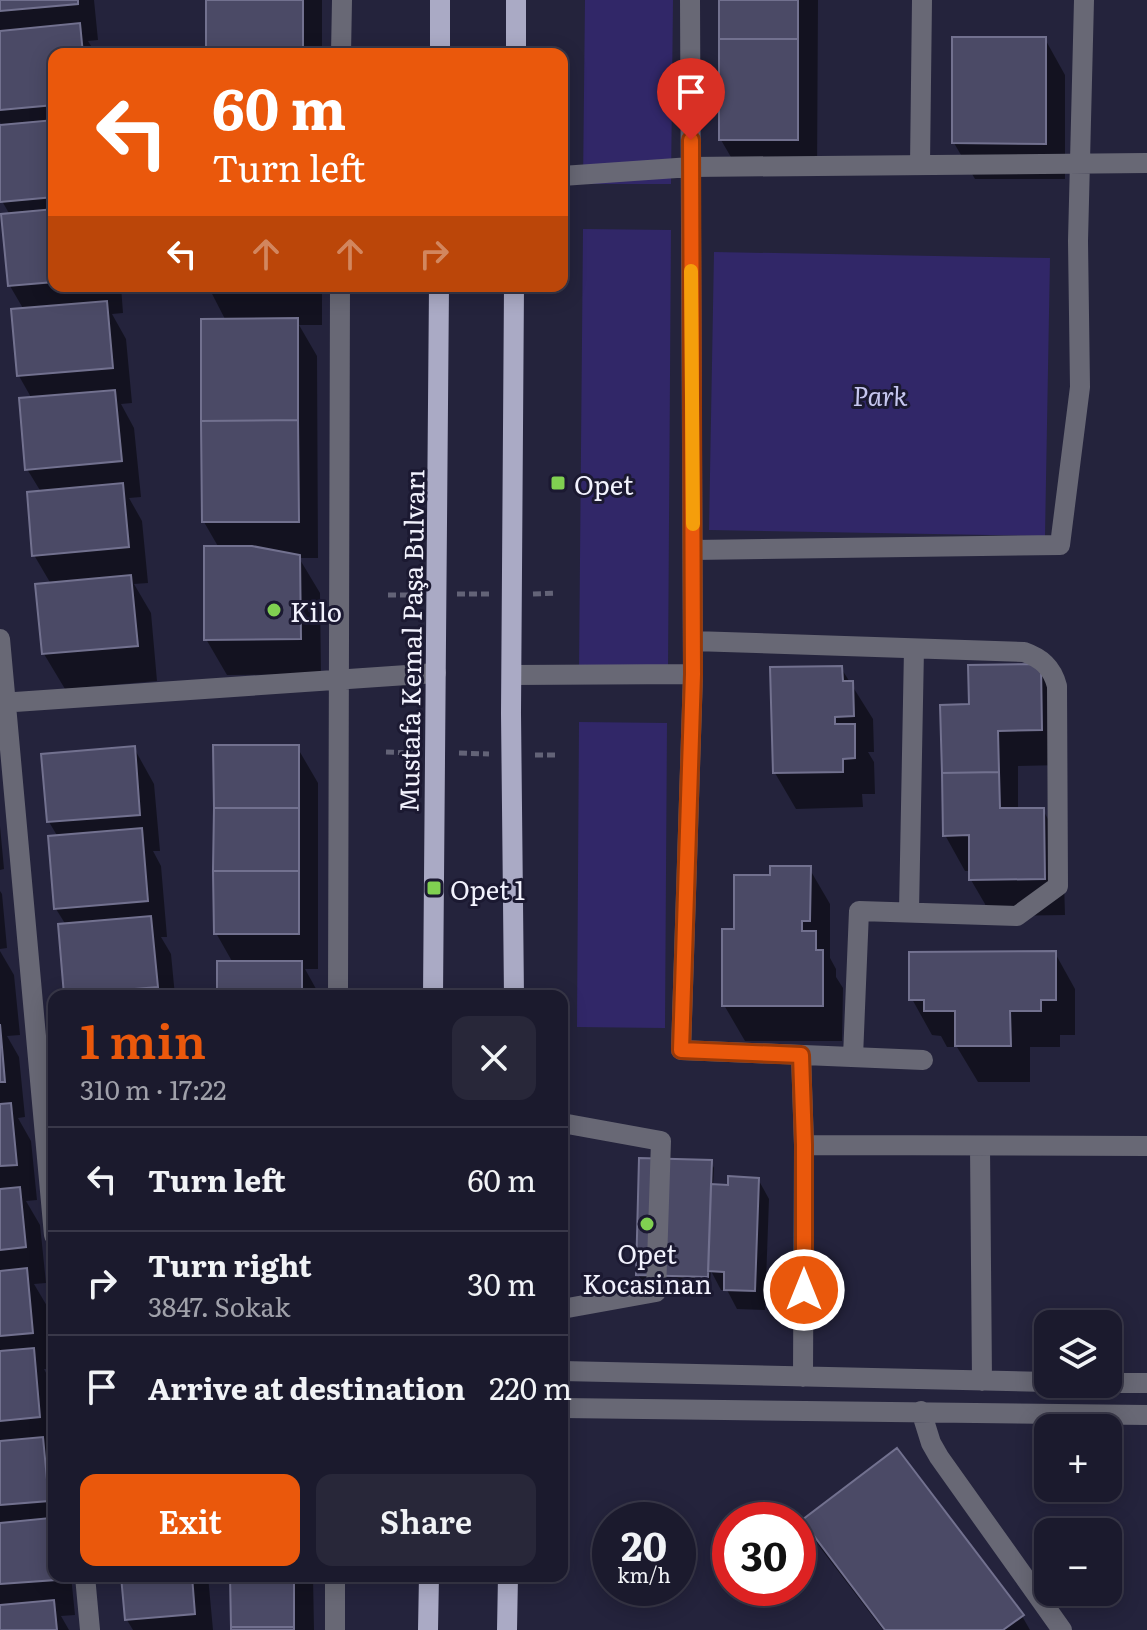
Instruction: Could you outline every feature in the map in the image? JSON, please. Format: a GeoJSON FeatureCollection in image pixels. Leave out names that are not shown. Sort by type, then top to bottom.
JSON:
{"type":"FeatureCollection","features":[{"type":"Feature","properties":{"kind":"main road"},"geometry":{"type":"LineString","coordinates":[[440,0],[440,48]]}},
{"type":"Feature","properties":{"kind":"main road"},"geometry":{"type":"LineString","coordinates":[[516,0],[516,48]]}},
{"type":"Feature","properties":{"kind":"main road","name":"Mustafa Kemal Paşa Bulvarı"},"geometry":{"type":"LineString","coordinates":[[433,990],[439,292]]}},
{"type":"Feature","properties":{"kind":"main road"},"geometry":{"type":"LineString","coordinates":[[514,292],[514,990]]}},
{"type":"Feature","properties":{"kind":"main road"},"geometry":{"type":"LineString","coordinates":[[428,1630],[429,1582]]}},
{"type":"Feature","properties":{"kind":"main road"},"geometry":{"type":"LineString","coordinates":[[507,1630],[508,1582]]}},
{"type":"Feature","properties":{"kind":"street"},"geometry":{"type":"LineString","coordinates":[[341,48],[342,0]]}},
{"type":"Feature","properties":{"kind":"street"},"geometry":{"type":"LineString","coordinates":[[690,0],[693,674],[681,1050],[923,1060]]}},
{"type":"Feature","properties":{"kind":"street"},"geometry":{"type":"LineString","coordinates":[[920,165],[922,0]]}},
{"type":"Feature","properties":{"kind":"street"},"geometry":{"type":"LineString","coordinates":[[693,550],[1060,545],[1080,387],[1078,241],[1084,0]]}},
{"type":"Feature","properties":{"kind":"street"},"geometry":{"type":"LineString","coordinates":[[568,176],[691,167],[1147,163]]}},
{"type":"Feature","properties":{"kind":"street"},"geometry":{"type":"LineString","coordinates":[[338,990],[340,292]]}},
{"type":"Feature","properties":{"kind":"street"},"geometry":{"type":"LineString","coordinates":[[0,639],[3,703],[48,1172]]}},
{"type":"Feature","properties":{"kind":"street"},"geometry":{"type":"LineString","coordinates":[[693,641],[1024,652],[1044,662],[1057,686],[1058,886],[1017,916],[859,911],[853,1057]]}},
{"type":"Feature","properties":{"kind":"street"},"geometry":{"type":"LineString","coordinates":[[909,912],[914,649]]}},
{"type":"Feature","properties":{"kind":"street"},"geometry":{"type":"LineString","coordinates":[[3,703],[436,673]]}},
{"type":"Feature","properties":{"kind":"street"},"geometry":{"type":"LineString","coordinates":[[512,675],[693,674]]}},
{"type":"Feature","properties":{"kind":"street"},"geometry":{"type":"LineString","coordinates":[[801,1055],[804,1145],[803,1377]]}},
{"type":"Feature","properties":{"kind":"street"},"geometry":{"type":"LineString","coordinates":[[568,1124],[661,1141],[656,1292],[568,1308]]}},
{"type":"Feature","properties":{"kind":"street"},"geometry":{"type":"LineString","coordinates":[[804,1145],[1147,1146]]}},
{"type":"Feature","properties":{"kind":"street"},"geometry":{"type":"LineString","coordinates":[[980,1146],[982,1381]]}},
{"type":"Feature","properties":{"kind":"street"},"geometry":{"type":"LineString","coordinates":[[568,1371],[1034,1382]]}},
{"type":"Feature","properties":{"kind":"street"},"geometry":{"type":"LineString","coordinates":[[1122,1383],[1147,1383]]}},
{"type":"Feature","properties":{"kind":"street"},"geometry":{"type":"LineString","coordinates":[[568,1408],[1147,1415]]}},
{"type":"Feature","properties":{"kind":"street"},"geometry":{"type":"LineString","coordinates":[[921,1411],[924,1428],[935,1450],[1062,1630]]}},
{"type":"Feature","properties":{"kind":"street"},"geometry":{"type":"LineString","coordinates":[[86,1582],[90,1630]]}},
{"type":"Feature","properties":{"kind":"street"},"geometry":{"type":"LineString","coordinates":[[335,1582],[335,1630]]}},
{"type":"Feature","properties":{"kind":"path"},"geometry":{"type":"LineString","coordinates":[[388,595],[556,593]]}},
{"type":"Feature","properties":{"kind":"path"},"geometry":{"type":"LineString","coordinates":[[386,752],[558,755]]}},
{"type":"Feature","properties":{"kind":"green space"},"geometry":{"type":"Polygon","coordinates":[[[585,0],[673,0],[671,184],[583,184],[585,0]]]}},
{"type":"Feature","properties":{"kind":"green space"},"geometry":{"type":"Polygon","coordinates":[[[583,229],[671,230],[668,670],[579,669],[583,229]]]}},
{"type":"Feature","properties":{"kind":"green space","name":"Park"},"geometry":{"type":"Polygon","coordinates":[[[714,252],[1050,258],[1045,536],[709,530],[714,252]]]}},
{"type":"Feature","properties":{"kind":"green space"},"geometry":{"type":"Polygon","coordinates":[[[579,722],[667,723],[665,1028],[577,1027],[579,722]]]}},
{"type":"Feature","properties":{"kind":"building"},"geometry":{"type":"Polygon","coordinates":[[[0,0],[78,0],[78,4],[0,11],[0,0]]]}},
{"type":"Feature","properties":{"kind":"building"},"geometry":{"type":"Polygon","coordinates":[[[206,0],[303,0],[303,48],[206,48],[206,0]]]}},
{"type":"Feature","properties":{"kind":"building"},"geometry":{"type":"Polygon","coordinates":[[[719,0],[798,0],[798,39],[719,39],[719,0]]]}},
{"type":"Feature","properties":{"kind":"building"},"geometry":{"type":"Polygon","coordinates":[[[80,23],[82,48],[48,48],[48,106],[0,110],[0,31],[80,23]]]}},
{"type":"Feature","properties":{"kind":"building"},"geometry":{"type":"Polygon","coordinates":[[[952,37],[1046,37],[1046,144],[952,143],[952,37]]]}},
{"type":"Feature","properties":{"kind":"building"},"geometry":{"type":"Polygon","coordinates":[[[719,39],[798,39],[798,140],[719,140],[719,39]]]}},
{"type":"Feature","properties":{"kind":"building"},"geometry":{"type":"Polygon","coordinates":[[[48,121],[48,198],[0,202],[0,125],[48,121]]]}},
{"type":"Feature","properties":{"kind":"building"},"geometry":{"type":"Polygon","coordinates":[[[48,210],[48,283],[8,286],[1,214],[48,210]]]}},
{"type":"Feature","properties":{"kind":"building"},"geometry":{"type":"Polygon","coordinates":[[[107,301],[113,368],[17,376],[11,309],[107,301]]]}},
{"type":"Feature","properties":{"kind":"building"},"geometry":{"type":"Polygon","coordinates":[[[298,318],[298,420],[201,421],[201,319],[298,318]]]}},
{"type":"Feature","properties":{"kind":"building"},"geometry":{"type":"Polygon","coordinates":[[[115,390],[122,461],[25,470],[19,398],[115,390]]]}},
{"type":"Feature","properties":{"kind":"building"},"geometry":{"type":"Polygon","coordinates":[[[298,420],[299,522],[202,522],[201,421],[298,420]]]}},
{"type":"Feature","properties":{"kind":"building"},"geometry":{"type":"Polygon","coordinates":[[[123,483],[129,547],[32,556],[27,492],[123,483]]]}},
{"type":"Feature","properties":{"kind":"building"},"geometry":{"type":"Polygon","coordinates":[[[204,546],[252,546],[300,555],[301,639],[204,640],[204,546]]]}},
{"type":"Feature","properties":{"kind":"building"},"geometry":{"type":"Polygon","coordinates":[[[131,575],[138,646],[42,654],[35,584],[131,575]]]}},
{"type":"Feature","properties":{"kind":"building"},"geometry":{"type":"Polygon","coordinates":[[[1041,664],[1042,730],[998,731],[999,772],[942,773],[940,705],[969,704],[968,665],[1041,664]]]}},
{"type":"Feature","properties":{"kind":"building"},"geometry":{"type":"Polygon","coordinates":[[[842,666],[843,681],[853,681],[854,716],[835,717],[835,724],[855,724],[855,758],[843,759],[843,772],[773,773],[770,667],[842,666]]]}},
{"type":"Feature","properties":{"kind":"building"},"geometry":{"type":"Polygon","coordinates":[[[213,745],[299,745],[299,808],[214,808],[213,745]]]}},
{"type":"Feature","properties":{"kind":"building"},"geometry":{"type":"Polygon","coordinates":[[[135,746],[140,815],[47,822],[41,754],[135,746]]]}},
{"type":"Feature","properties":{"kind":"building"},"geometry":{"type":"Polygon","coordinates":[[[999,772],[1000,808],[1044,808],[1045,879],[969,880],[969,835],[943,836],[942,773],[999,772]]]}},
{"type":"Feature","properties":{"kind":"building"},"geometry":{"type":"Polygon","coordinates":[[[214,808],[299,808],[299,871],[213,871],[214,808]]]}},
{"type":"Feature","properties":{"kind":"building"},"geometry":{"type":"Polygon","coordinates":[[[142,828],[148,901],[54,909],[48,836],[142,828]]]}},
{"type":"Feature","properties":{"kind":"building"},"geometry":{"type":"Polygon","coordinates":[[[770,866],[811,866],[810,921],[802,921],[802,931],[816,931],[816,950],[823,950],[823,1006],[722,1006],[722,929],[734,929],[734,875],[770,875],[770,866]]]}},
{"type":"Feature","properties":{"kind":"building"},"geometry":{"type":"Polygon","coordinates":[[[213,871],[299,871],[299,934],[214,934],[213,871]]]}},
{"type":"Feature","properties":{"kind":"building"},"geometry":{"type":"Polygon","coordinates":[[[151,916],[158,987],[64,990],[58,924],[151,916]]]}},
{"type":"Feature","properties":{"kind":"building"},"geometry":{"type":"Polygon","coordinates":[[[1056,951],[1056,1000],[1041,1000],[1041,1011],[1010,1011],[1011,1046],[955,1046],[955,1011],[924,1011],[924,1000],[909,1000],[909,952],[1056,951]]]}},
{"type":"Feature","properties":{"kind":"building"},"geometry":{"type":"Polygon","coordinates":[[[217,961],[302,961],[302,990],[217,990],[217,961]]]}},
{"type":"Feature","properties":{"kind":"building"},"geometry":{"type":"Polygon","coordinates":[[[0,1024],[5,1082],[0,1082],[0,1024]]]}},
{"type":"Feature","properties":{"kind":"building"},"geometry":{"type":"Polygon","coordinates":[[[11,1103],[17,1165],[0,1166],[0,1104],[11,1103]]]}},
{"type":"Feature","properties":{"kind":"building"},"geometry":{"type":"Polygon","coordinates":[[[639,1158],[712,1160],[708,1277],[636,1275],[639,1158]]]}},
{"type":"Feature","properties":{"kind":"building"},"geometry":{"type":"Polygon","coordinates":[[[728,1176],[759,1178],[755,1291],[724,1290],[724,1272],[708,1271],[711,1184],[728,1185],[728,1176]]]}},
{"type":"Feature","properties":{"kind":"building"},"geometry":{"type":"Polygon","coordinates":[[[20,1187],[26,1247],[0,1250],[0,1189],[20,1187]]]}},
{"type":"Feature","properties":{"kind":"building"},"geometry":{"type":"Polygon","coordinates":[[[27,1268],[33,1333],[0,1336],[0,1271],[27,1268]]]}},
{"type":"Feature","properties":{"kind":"building"},"geometry":{"type":"Polygon","coordinates":[[[34,1348],[40,1417],[0,1421],[0,1351],[34,1348]]]}},
{"type":"Feature","properties":{"kind":"building"},"geometry":{"type":"Polygon","coordinates":[[[43,1437],[48,1501],[0,1505],[0,1441],[43,1437]]]}},
{"type":"Feature","properties":{"kind":"building"},"geometry":{"type":"Polygon","coordinates":[[[897,1448],[1024,1615],[1003,1630],[885,1630],[816,1539],[816,1509],[897,1448]]]}},
{"type":"Feature","properties":{"kind":"building"},"geometry":{"type":"Polygon","coordinates":[[[48,1518],[48,1581],[0,1584],[0,1523],[48,1518]]]}},
{"type":"Feature","properties":{"kind":"building"},"geometry":{"type":"Polygon","coordinates":[[[122,1582],[192,1582],[195,1614],[125,1620],[122,1582]]]}},
{"type":"Feature","properties":{"kind":"building"},"geometry":{"type":"Polygon","coordinates":[[[230,1582],[294,1582],[294,1627],[231,1627],[230,1582]]]}},
{"type":"Feature","properties":{"kind":"building"},"geometry":{"type":"Polygon","coordinates":[[[54,1600],[57,1630],[0,1630],[0,1605],[54,1600]]]}},
{"type":"Feature","properties":{"kind":"building"},"geometry":{"type":"Polygon","coordinates":[[[231,1627],[294,1627],[294,1630],[231,1630],[231,1627]]]}},
{"type":"Feature","properties":{"kind":"slow traffic"},"geometry":{"type":"LineString","coordinates":[[691,271],[693,524]]}},
{"type":"Feature","properties":{"kind":"place","name":"Opet"},"geometry":{"type":"Point","coordinates":[558,483]}},
{"type":"Feature","properties":{"kind":"place","name":"Kilo"},"geometry":{"type":"Point","coordinates":[274,610]}},
{"type":"Feature","properties":{"kind":"place","name":"Opet 1"},"geometry":{"type":"Point","coordinates":[434,888]}},
{"type":"Feature","properties":{"kind":"place","name":"Opet Kocasinan"},"geometry":{"type":"Point","coordinates":[647,1224]}},
{"type":"Feature","properties":{"kind":"route"},"geometry":{"type":"LineString","coordinates":[[691,140],[693,674],[681,1050],[801,1055],[804,1290]]}}]}
